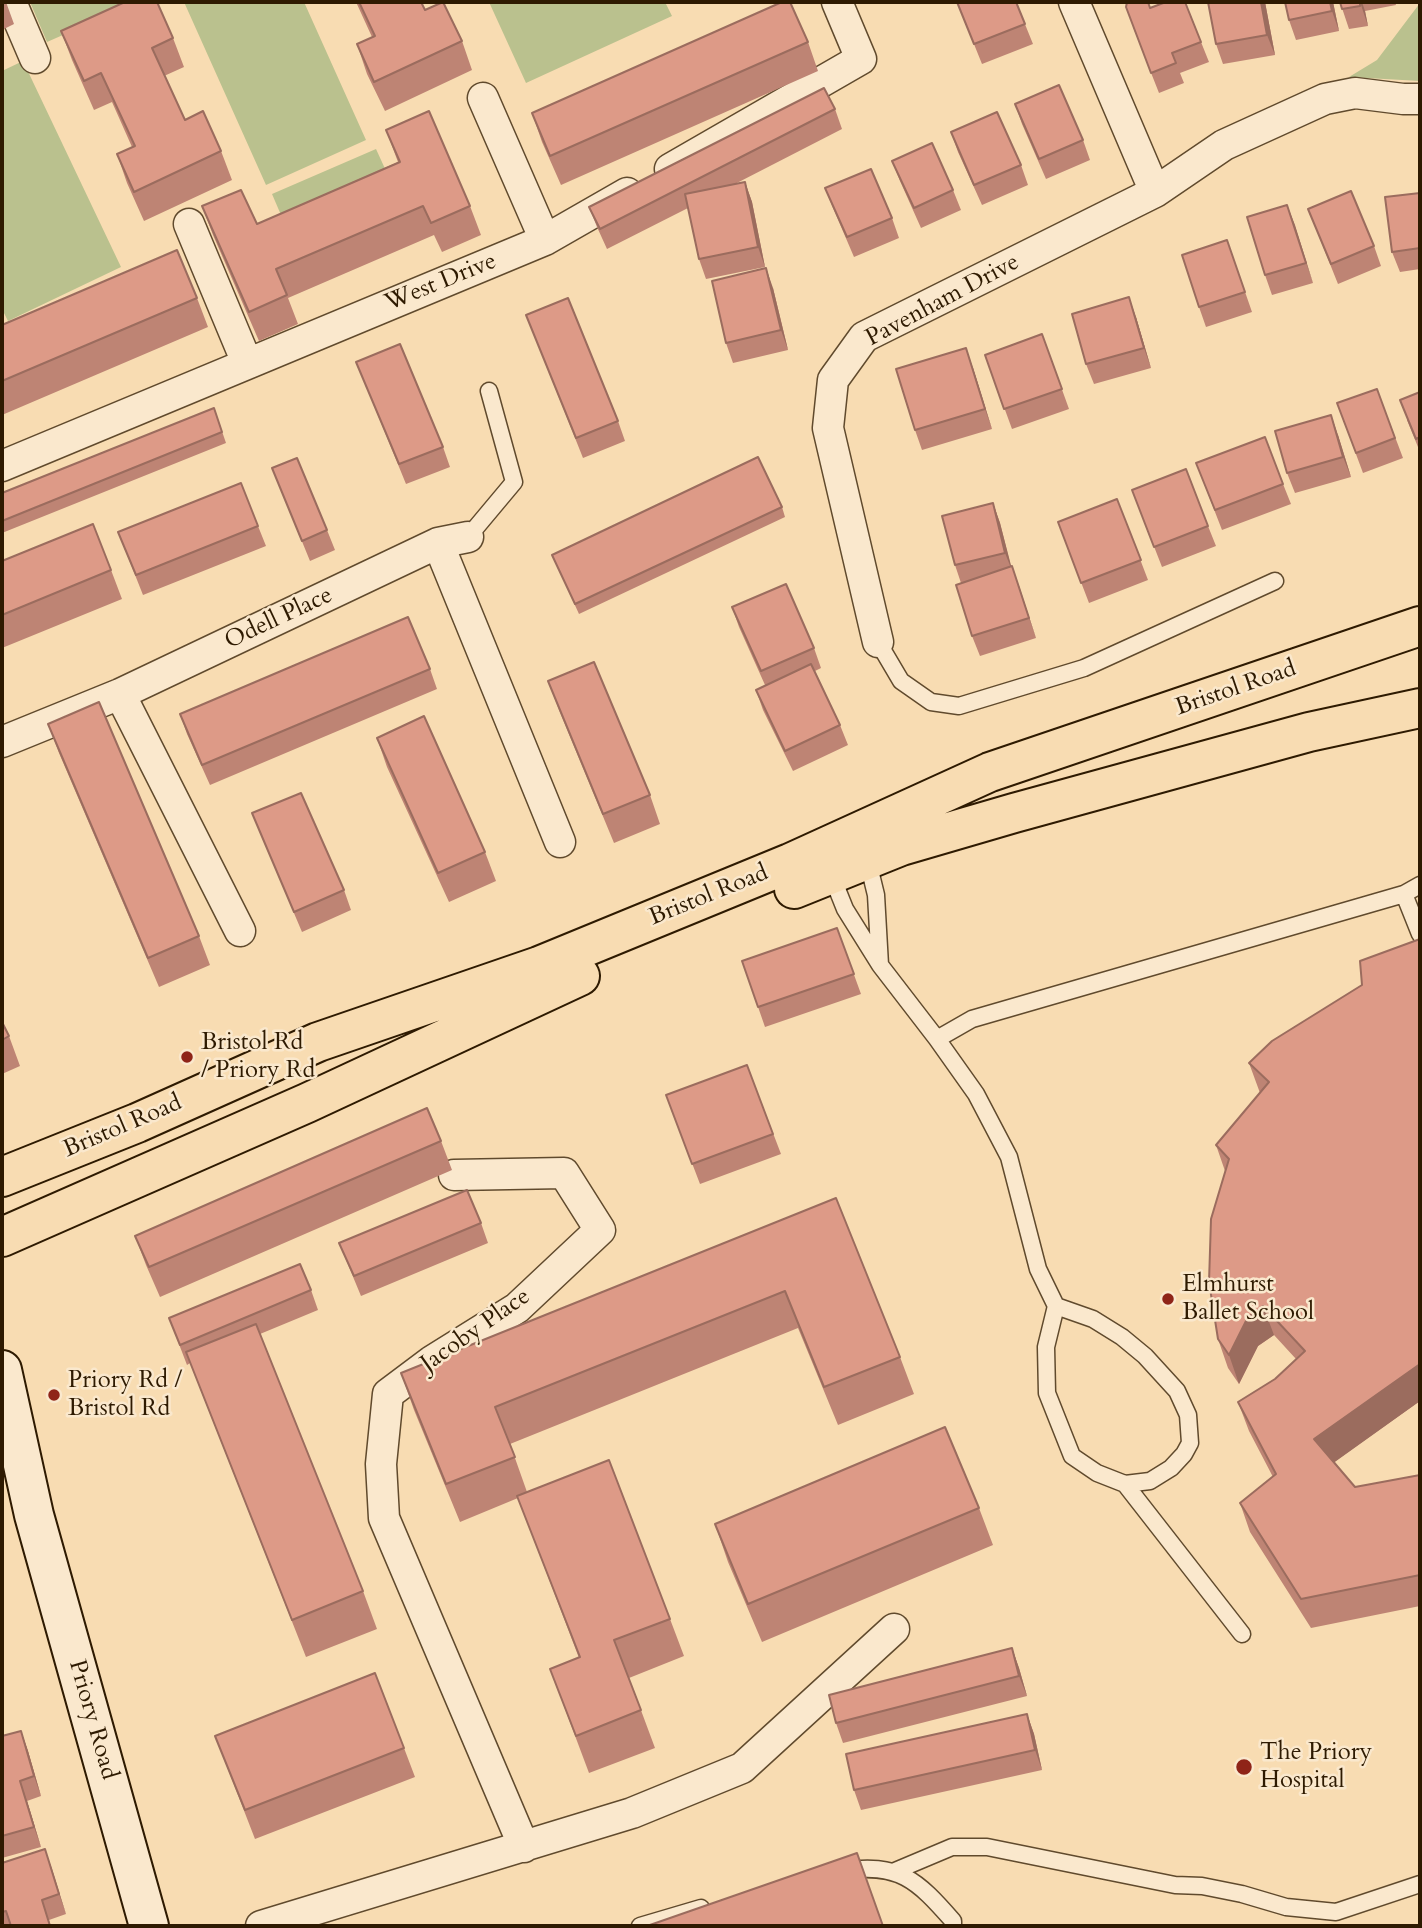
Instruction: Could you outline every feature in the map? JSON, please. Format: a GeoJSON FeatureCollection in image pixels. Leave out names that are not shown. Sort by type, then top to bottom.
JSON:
{"type":"FeatureCollection","features":[{"type":"Feature","properties":{"kind":"highway","name":"Bristol Road"},"geometry":{"type":"LineString","coordinates":[[2,1237],[294,1108],[862,846],[990,772],[1420,626]]}},
{"type":"Feature","properties":{"kind":"highway","name":"Bristol Road"},"geometry":{"type":"LineString","coordinates":[[862,846],[901,846],[1309,732],[1420,708]]}},
{"type":"Feature","properties":{"kind":"highway","name":"Bristol Road"},"geometry":{"type":"LineString","coordinates":[[2,1177],[137,1123],[318,1042],[540,966],[825,862]]}},
{"type":"Feature","properties":{"kind":"main road","name":"Priory Road"},"geometry":{"type":"LineString","coordinates":[[2,1370],[34,1515],[149,1926]]}},
{"type":"Feature","properties":{"kind":"main road","name":"Priory Road"},"geometry":{"type":"LineString","coordinates":[[2,1451],[34,1515]]}},
{"type":"Feature","properties":{"kind":"street"},"geometry":{"type":"LineString","coordinates":[[11,2],[35,58]]}},
{"type":"Feature","properties":{"kind":"street","name":"West Drive"},"geometry":{"type":"LineString","coordinates":[[2,466],[545,240],[861,59],[836,2]]}},
{"type":"Feature","properties":{"kind":"street"},"geometry":{"type":"LineString","coordinates":[[1074,2],[1155,192]]}},
{"type":"Feature","properties":{"kind":"street","name":"Pavenham Drive"},"geometry":{"type":"LineString","coordinates":[[878,642],[828,428],[833,380],[864,337],[1155,192],[1224,145],[1325,99],[1355,93],[1420,99]]}},
{"type":"Feature","properties":{"kind":"street"},"geometry":{"type":"LineString","coordinates":[[482,98],[545,240]]}},
{"type":"Feature","properties":{"kind":"street"},"geometry":{"type":"LineString","coordinates":[[189,224],[247,363]]}},
{"type":"Feature","properties":{"kind":"street","name":"Odell Place"},"geometry":{"type":"LineString","coordinates":[[2,742],[120,694],[438,543],[468,537]]}},
{"type":"Feature","properties":{"kind":"street"},"geometry":{"type":"LineString","coordinates":[[438,543],[560,842]]}},
{"type":"Feature","properties":{"kind":"street"},"geometry":{"type":"LineString","coordinates":[[120,694],[240,931]]}},
{"type":"Feature","properties":{"kind":"street","name":"Jacoby Place"},"geometry":{"type":"LineString","coordinates":[[454,1175],[564,1173],[600,1230],[517,1308],[432,1361],[388,1394],[381,1464],[384,1518],[524,1847]]}},
{"type":"Feature","properties":{"kind":"street"},"geometry":{"type":"LineString","coordinates":[[261,1926],[632,1813],[743,1768],[894,1629]]}},
{"type":"Feature","properties":{"kind":"lane"},"geometry":{"type":"LineString","coordinates":[[468,537],[514,482],[489,391]]}},
{"type":"Feature","properties":{"kind":"lane"},"geometry":{"type":"LineString","coordinates":[[878,642],[901,681],[931,702],[959,706],[1084,668],[1275,581]]}},
{"type":"Feature","properties":{"kind":"lane"},"geometry":{"type":"LineString","coordinates":[[862,846],[876,895],[880,965]]}},
{"type":"Feature","properties":{"kind":"lane"},"geometry":{"type":"LineString","coordinates":[[825,862],[845,909],[880,965],[976,1094],[1009,1157],[1038,1269],[1056,1306],[1046,1348],[1047,1393],[1072,1456],[1080,1463],[1125,1484],[1242,1634]]}},
{"type":"Feature","properties":{"kind":"lane"},"geometry":{"type":"LineString","coordinates":[[937,1039],[972,1019],[1404,894],[1420,885]]}},
{"type":"Feature","properties":{"kind":"lane"},"geometry":{"type":"LineString","coordinates":[[1404,894],[1420,934]]}},
{"type":"Feature","properties":{"kind":"lane"},"geometry":{"type":"LineString","coordinates":[[1056,1306],[1093,1319],[1122,1337],[1145,1356],[1177,1391],[1188,1415],[1191,1443],[1184,1454],[1171,1468],[1150,1480],[1125,1484]]}},
{"type":"Feature","properties":{"kind":"lane"},"geometry":{"type":"LineString","coordinates":[[895,1871],[952,1847],[987,1847],[1175,1885],[1202,1886],[1242,1894],[1286,1907],[1336,1913],[1420,1884]]}},
{"type":"Feature","properties":{"kind":"lane"},"geometry":{"type":"LineString","coordinates":[[829,1873],[871,1868],[895,1871],[924,1889],[953,1921],[953,1926]]}},
{"type":"Feature","properties":{"kind":"lane"},"geometry":{"type":"LineString","coordinates":[[640,1926],[715,1904]]}},
{"type":"Feature","properties":{"kind":"green space"},"geometry":{"type":"Polygon","coordinates":[[[30,2],[138,2],[47,42],[30,2]]]}},
{"type":"Feature","properties":{"kind":"green space"},"geometry":{"type":"Polygon","coordinates":[[[184,2],[304,2],[366,140],[266,185],[184,2]]]}},
{"type":"Feature","properties":{"kind":"green space"},"geometry":{"type":"Polygon","coordinates":[[[489,2],[665,2],[672,16],[526,83],[489,2]]]}},
{"type":"Feature","properties":{"kind":"green space"},"geometry":{"type":"Polygon","coordinates":[[[1420,3],[1420,81],[1349,77],[1377,60],[1420,3]]]}},
{"type":"Feature","properties":{"kind":"green space"},"geometry":{"type":"Polygon","coordinates":[[[23,61],[121,267],[8,321],[2,309],[2,71],[23,61]]]}},
{"type":"Feature","properties":{"kind":"green space"},"geometry":{"type":"Polygon","coordinates":[[[376,149],[392,184],[287,229],[272,194],[376,149]]]}},
{"type":"Feature","properties":{"kind":"building"},"geometry":{"type":"Polygon","coordinates":[[[125,2],[157,2],[173,38],[152,48],[185,120],[203,111],[221,151],[134,192],[117,154],[135,146],[101,73],[84,81],[61,31],[125,2]]]}},
{"type":"Feature","properties":{"kind":"building"},"geometry":{"type":"Polygon","coordinates":[[[359,2],[421,2],[425,10],[443,2],[462,41],[374,82],[357,44],[375,36],[359,2]]]}},
{"type":"Feature","properties":{"kind":"building"},"geometry":{"type":"Polygon","coordinates":[[[782,2],[790,2],[808,42],[550,156],[532,113],[782,2]]]}},
{"type":"Feature","properties":{"kind":"building"},"geometry":{"type":"Polygon","coordinates":[[[957,2],[1016,2],[1025,24],[974,44],[957,2]]]}},
{"type":"Feature","properties":{"kind":"building"},"geometry":{"type":"Polygon","coordinates":[[[1127,2],[1148,2],[1150,8],[1166,2],[1185,2],[1201,42],[1172,53],[1176,63],[1151,73],[1126,7],[1127,2]]]}},
{"type":"Feature","properties":{"kind":"building"},"geometry":{"type":"Polygon","coordinates":[[[1208,2],[1261,2],[1267,35],[1216,44],[1208,2]]]}},
{"type":"Feature","properties":{"kind":"building"},"geometry":{"type":"Polygon","coordinates":[[[1285,2],[1330,2],[1332,11],[1289,20],[1285,2]]]}},
{"type":"Feature","properties":{"kind":"building"},"geometry":{"type":"Polygon","coordinates":[[[1340,2],[1360,2],[1360,6],[1342,9],[1340,2]]]}},
{"type":"Feature","properties":{"kind":"building"},"geometry":{"type":"Polygon","coordinates":[[[1059,85],[1083,140],[1039,159],[1015,104],[1059,85]]]}},
{"type":"Feature","properties":{"kind":"building"},"geometry":{"type":"Polygon","coordinates":[[[824,88],[835,109],[600,229],[589,207],[824,88]]]}},
{"type":"Feature","properties":{"kind":"building"},"geometry":{"type":"Polygon","coordinates":[[[429,111],[470,206],[431,223],[423,206],[276,269],[287,295],[249,312],[202,206],[241,190],[257,224],[400,162],[386,130],[429,111]]]}},
{"type":"Feature","properties":{"kind":"building"},"geometry":{"type":"Polygon","coordinates":[[[997,112],[1021,165],[974,185],[951,132],[997,112]]]}},
{"type":"Feature","properties":{"kind":"building"},"geometry":{"type":"Polygon","coordinates":[[[932,143],[953,190],[914,208],[892,161],[932,143]]]}},
{"type":"Feature","properties":{"kind":"building"},"geometry":{"type":"Polygon","coordinates":[[[871,169],[892,218],[847,237],[825,188],[871,169]]]}},
{"type":"Feature","properties":{"kind":"building"},"geometry":{"type":"Polygon","coordinates":[[[745,182],[758,247],[699,259],[685,194],[745,182]]]}},
{"type":"Feature","properties":{"kind":"building"},"geometry":{"type":"Polygon","coordinates":[[[1351,191],[1374,246],[1331,264],[1308,209],[1351,191]]]}},
{"type":"Feature","properties":{"kind":"building"},"geometry":{"type":"Polygon","coordinates":[[[1420,193],[1420,248],[1392,252],[1385,197],[1420,193]]]}},
{"type":"Feature","properties":{"kind":"building"},"geometry":{"type":"Polygon","coordinates":[[[1287,205],[1306,263],[1265,275],[1247,217],[1287,205]]]}},
{"type":"Feature","properties":{"kind":"building"},"geometry":{"type":"Polygon","coordinates":[[[1227,240],[1245,292],[1199,307],[1182,255],[1227,240]]]}},
{"type":"Feature","properties":{"kind":"building"},"geometry":{"type":"Polygon","coordinates":[[[177,250],[197,298],[2,381],[2,325],[177,250]]]}},
{"type":"Feature","properties":{"kind":"building"},"geometry":{"type":"Polygon","coordinates":[[[766,268],[781,330],[726,343],[712,281],[766,268]]]}},
{"type":"Feature","properties":{"kind":"building"},"geometry":{"type":"Polygon","coordinates":[[[1129,297],[1144,348],[1086,364],[1072,314],[1129,297]]]}},
{"type":"Feature","properties":{"kind":"building"},"geometry":{"type":"Polygon","coordinates":[[[568,298],[618,421],[576,438],[526,315],[568,298]]]}},
{"type":"Feature","properties":{"kind":"building"},"geometry":{"type":"Polygon","coordinates":[[[1042,334],[1062,389],[1004,409],[985,355],[1042,334]]]}},
{"type":"Feature","properties":{"kind":"building"},"geometry":{"type":"Polygon","coordinates":[[[400,344],[443,447],[399,464],[356,362],[400,344]]]}},
{"type":"Feature","properties":{"kind":"building"},"geometry":{"type":"Polygon","coordinates":[[[966,348],[985,409],[915,430],[896,369],[966,348]]]}},
{"type":"Feature","properties":{"kind":"building"},"geometry":{"type":"Polygon","coordinates":[[[1377,389],[1395,438],[1356,453],[1337,403],[1377,389]]]}},
{"type":"Feature","properties":{"kind":"building"},"geometry":{"type":"Polygon","coordinates":[[[1420,392],[1420,437],[1416,439],[1400,400],[1420,392]]]}},
{"type":"Feature","properties":{"kind":"building"},"geometry":{"type":"Polygon","coordinates":[[[214,408],[222,432],[2,521],[2,493],[214,408]]]}},
{"type":"Feature","properties":{"kind":"building"},"geometry":{"type":"Polygon","coordinates":[[[1331,415],[1343,457],[1287,473],[1275,431],[1331,415]]]}},
{"type":"Feature","properties":{"kind":"building"},"geometry":{"type":"Polygon","coordinates":[[[1265,437],[1283,484],[1215,510],[1196,463],[1265,437]]]}},
{"type":"Feature","properties":{"kind":"building"},"geometry":{"type":"Polygon","coordinates":[[[758,457],[782,507],[575,604],[552,555],[758,457]]]}},
{"type":"Feature","properties":{"kind":"building"},"geometry":{"type":"Polygon","coordinates":[[[297,458],[327,530],[302,541],[272,468],[297,458]]]}},
{"type":"Feature","properties":{"kind":"building"},"geometry":{"type":"Polygon","coordinates":[[[1186,469],[1208,526],[1154,547],[1132,490],[1186,469]]]}},
{"type":"Feature","properties":{"kind":"building"},"geometry":{"type":"Polygon","coordinates":[[[241,483],[258,526],[136,575],[118,532],[241,483]]]}},
{"type":"Feature","properties":{"kind":"building"},"geometry":{"type":"Polygon","coordinates":[[[1117,499],[1141,560],[1081,583],[1058,522],[1117,499]]]}},
{"type":"Feature","properties":{"kind":"building"},"geometry":{"type":"Polygon","coordinates":[[[993,503],[1005,553],[955,565],[942,516],[993,503]]]}},
{"type":"Feature","properties":{"kind":"building"},"geometry":{"type":"Polygon","coordinates":[[[93,524],[111,570],[2,615],[2,561],[93,524]]]}},
{"type":"Feature","properties":{"kind":"building"},"geometry":{"type":"Polygon","coordinates":[[[1012,566],[1029,618],[972,636],[956,585],[1012,566]]]}},
{"type":"Feature","properties":{"kind":"building"},"geometry":{"type":"Polygon","coordinates":[[[786,584],[814,648],[761,671],[732,607],[786,584]]]}},
{"type":"Feature","properties":{"kind":"building"},"geometry":{"type":"Polygon","coordinates":[[[408,617],[430,669],[202,765],[180,714],[408,617]]]}},
{"type":"Feature","properties":{"kind":"building"},"geometry":{"type":"Polygon","coordinates":[[[594,662],[650,795],[603,814],[548,681],[594,662]]]}},
{"type":"Feature","properties":{"kind":"building"},"geometry":{"type":"Polygon","coordinates":[[[811,664],[840,725],[785,751],[756,690],[811,664]]]}},
{"type":"Feature","properties":{"kind":"building"},"geometry":{"type":"Polygon","coordinates":[[[99,702],[199,936],[148,958],[48,724],[99,702]]]}},
{"type":"Feature","properties":{"kind":"building"},"geometry":{"type":"Polygon","coordinates":[[[424,716],[485,852],[438,873],[377,738],[424,716]]]}},
{"type":"Feature","properties":{"kind":"building"},"geometry":{"type":"Polygon","coordinates":[[[301,793],[344,890],[294,912],[252,813],[301,793]]]}},
{"type":"Feature","properties":{"kind":"building"},"geometry":{"type":"Polygon","coordinates":[[[837,928],[854,974],[758,1007],[742,961],[837,928]]]}},
{"type":"Feature","properties":{"kind":"building"},"geometry":{"type":"Polygon","coordinates":[[[1420,939],[1420,1364],[1314,1439],[1355,1487],[1420,1475],[1420,1575],[1301,1599],[1240,1503],[1276,1474],[1238,1402],[1275,1379],[1305,1351],[1263,1306],[1248,1317],[1229,1355],[1218,1339],[1209,1282],[1211,1219],[1229,1159],[1216,1145],[1269,1082],[1249,1063],[1272,1041],[1362,985],[1360,961],[1420,939]]]}},
{"type":"Feature","properties":{"kind":"building"},"geometry":{"type":"Polygon","coordinates":[[[2,1022],[9,1036],[2,1040],[2,1022]]]}},
{"type":"Feature","properties":{"kind":"building"},"geometry":{"type":"Polygon","coordinates":[[[747,1065],[773,1134],[692,1164],[666,1095],[747,1065]]]}},
{"type":"Feature","properties":{"kind":"building"},"geometry":{"type":"Polygon","coordinates":[[[427,1108],[441,1141],[149,1267],[135,1236],[427,1108]]]}},
{"type":"Feature","properties":{"kind":"building"},"geometry":{"type":"Polygon","coordinates":[[[467,1190],[481,1223],[354,1276],[339,1243],[467,1190]]]}},
{"type":"Feature","properties":{"kind":"building"},"geometry":{"type":"Polygon","coordinates":[[[836,1198],[900,1357],[824,1387],[785,1291],[495,1407],[515,1457],[446,1484],[401,1373],[836,1198]]]}},
{"type":"Feature","properties":{"kind":"building"},"geometry":{"type":"Polygon","coordinates":[[[300,1264],[311,1290],[180,1345],[169,1318],[300,1264]]]}},
{"type":"Feature","properties":{"kind":"building"},"geometry":{"type":"Polygon","coordinates":[[[256,1324],[363,1591],[292,1620],[186,1352],[256,1324]]]}},
{"type":"Feature","properties":{"kind":"building"},"geometry":{"type":"Polygon","coordinates":[[[945,1427],[979,1508],[748,1604],[715,1524],[945,1427]]]}},
{"type":"Feature","properties":{"kind":"building"},"geometry":{"type":"Polygon","coordinates":[[[609,1460],[670,1619],[614,1640],[641,1710],[576,1736],[550,1669],[580,1657],[517,1496],[609,1460]]]}},
{"type":"Feature","properties":{"kind":"building"},"geometry":{"type":"Polygon","coordinates":[[[1012,1648],[1019,1676],[836,1723],[829,1695],[1012,1648]]]}},
{"type":"Feature","properties":{"kind":"building"},"geometry":{"type":"Polygon","coordinates":[[[375,1673],[404,1748],[245,1810],[215,1736],[375,1673]]]}},
{"type":"Feature","properties":{"kind":"building"},"geometry":{"type":"Polygon","coordinates":[[[1027,1714],[1035,1750],[854,1790],[846,1754],[1027,1714]]]}},
{"type":"Feature","properties":{"kind":"building"},"geometry":{"type":"Polygon","coordinates":[[[21,1731],[34,1776],[20,1781],[34,1827],[2,1836],[2,1736],[21,1731]]]}},
{"type":"Feature","properties":{"kind":"building"},"geometry":{"type":"Polygon","coordinates":[[[45,1849],[59,1894],[42,1900],[50,1926],[11,1926],[6,1911],[2,1912],[2,1863],[45,1849]]]}},
{"type":"Feature","properties":{"kind":"building"},"geometry":{"type":"Polygon","coordinates":[[[857,1853],[883,1926],[647,1926],[857,1853]]]}},
{"type":"Feature","properties":{"kind":"place","name":"Bristol Rd / Priory Rd"},"geometry":{"type":"Point","coordinates":[187,1057]}},
{"type":"Feature","properties":{"kind":"place","name":"Elmhurst Ballet School"},"geometry":{"type":"Point","coordinates":[1168,1299]}},
{"type":"Feature","properties":{"kind":"place","name":"Priory Rd / Bristol Rd"},"geometry":{"type":"Point","coordinates":[54,1395]}},
{"type":"Feature","properties":{"kind":"place","name":"The Priory Hospital"},"geometry":{"type":"Point","coordinates":[1244,1767]}}]}
